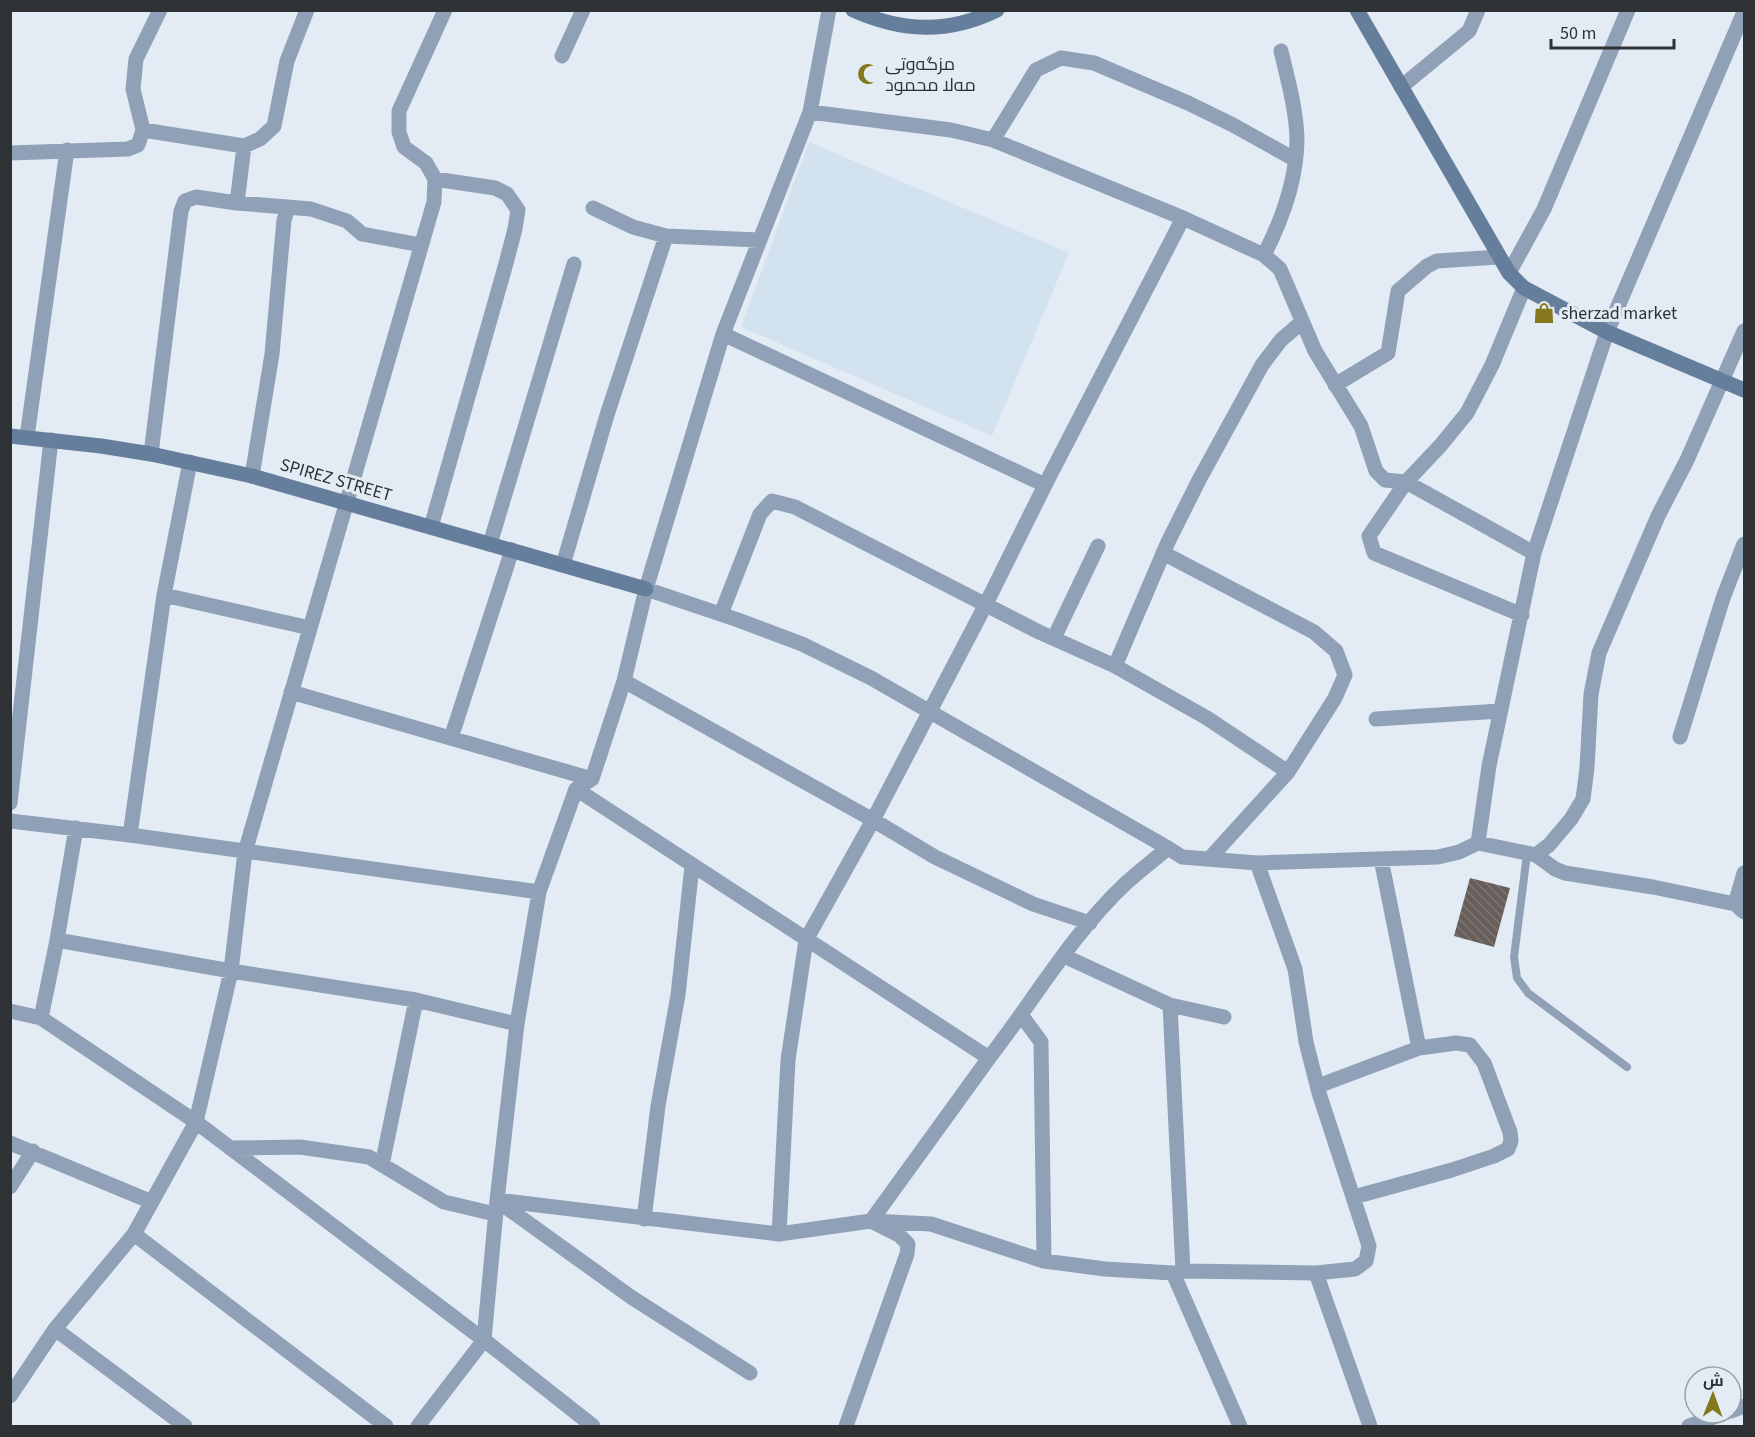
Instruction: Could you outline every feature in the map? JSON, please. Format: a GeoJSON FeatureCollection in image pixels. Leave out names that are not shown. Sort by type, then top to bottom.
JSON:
{"type":"FeatureCollection","features":[{"type":"Feature","properties":{"kind":"street"},"geometry":{"type":"LineString","coordinates":[[10,153],[128,149],[138,146],[143,130],[133,89],[136,59],[160,10]]}},
{"type":"Feature","properties":{"kind":"street"},"geometry":{"type":"LineString","coordinates":[[143,130],[244,146],[260,139],[274,126],[287,61],[307,10]]}},
{"type":"Feature","properties":{"kind":"street"},"geometry":{"type":"LineString","coordinates":[[10,1396],[56,1329],[134,1234],[196,1122],[231,971],[245,852],[434,202],[435,179],[426,163],[404,147],[399,132],[399,111],[445,10]]}},
{"type":"Feature","properties":{"kind":"street"},"geometry":{"type":"LineString","coordinates":[[562,56],[583,10]]}},
{"type":"Feature","properties":{"kind":"street"},"geometry":{"type":"LineString","coordinates":[[418,1426],[484,1340],[516,1024],[540,892],[576,789],[592,778],[624,681],[646,589],[723,334],[810,112],[829,10]]}},
{"type":"Feature","properties":{"kind":"street"},"geometry":{"type":"LineString","coordinates":[[859,12],[904,28],[949,26],[979,19],[997,10]]}},
{"type":"Feature","properties":{"kind":"street"},"geometry":{"type":"LineString","coordinates":[[1357,10],[1499,257],[1509,273],[1524,288],[1607,332],[1744,390]]}},
{"type":"Feature","properties":{"kind":"street"},"geometry":{"type":"LineString","coordinates":[[1401,87],[1469,31],[1478,10]]}},
{"type":"Feature","properties":{"kind":"street"},"geometry":{"type":"LineString","coordinates":[[1509,273],[1544,208],[1628,10]]}},
{"type":"Feature","properties":{"kind":"street"},"geometry":{"type":"LineString","coordinates":[[1478,843],[1489,766],[1534,553],[1607,332],[1744,12]]}},
{"type":"Feature","properties":{"kind":"street"},"geometry":{"type":"LineString","coordinates":[[1264,255],[1284,211],[1297,140],[1295,116],[1281,51]]}},
{"type":"Feature","properties":{"kind":"street"},"geometry":{"type":"LineString","coordinates":[[993,140],[1036,70],[1061,58],[1094,63],[1188,103],[1294,159]]}},
{"type":"Feature","properties":{"kind":"street"},"geometry":{"type":"LineString","coordinates":[[810,112],[951,130],[993,140],[1183,218],[1264,255],[1280,269],[1315,351],[1361,426],[1377,471],[1385,480],[1406,482],[1534,553]]}},
{"type":"Feature","properties":{"kind":"street"},"geometry":{"type":"LineString","coordinates":[[237,203],[244,146]]}},
{"type":"Feature","properties":{"kind":"street"},"geometry":{"type":"LineString","coordinates":[[27,437],[67,150]]}},
{"type":"Feature","properties":{"kind":"street"},"geometry":{"type":"LineString","coordinates":[[431,527],[505,267],[518,210],[507,194],[495,188],[435,179]]}},
{"type":"Feature","properties":{"kind":"street"},"geometry":{"type":"LineString","coordinates":[[151,454],[181,212],[185,201],[196,197],[326,213],[347,221],[362,234],[422,245]]}},
{"type":"Feature","properties":{"kind":"street"},"geometry":{"type":"LineString","coordinates":[[252,476],[272,354],[284,220],[288,207]]}},
{"type":"Feature","properties":{"kind":"street"},"geometry":{"type":"LineString","coordinates":[[592,208],[633,227],[666,236],[759,240]]}},
{"type":"Feature","properties":{"kind":"street"},"geometry":{"type":"LineString","coordinates":[[779,1234],[788,1060],[806,940],[873,820],[986,604],[1183,218]]}},
{"type":"Feature","properties":{"kind":"street"},"geometry":{"type":"LineString","coordinates":[[563,565],[608,415],[666,236]]}},
{"type":"Feature","properties":{"kind":"street"},"geometry":{"type":"LineString","coordinates":[[1335,385],[1388,354],[1398,291],[1427,266],[1437,261],[1499,257]]}},
{"type":"Feature","properties":{"kind":"street"},"geometry":{"type":"LineString","coordinates":[[490,544],[574,264]]}},
{"type":"Feature","properties":{"kind":"street"},"geometry":{"type":"LineString","coordinates":[[1522,615],[1374,553],[1369,536],[1406,482],[1467,413],[1492,365],[1524,288]]}},
{"type":"Feature","properties":{"kind":"street"},"geometry":{"type":"LineString","coordinates":[[1115,666],[1163,553],[1199,480],[1262,366],[1281,340],[1302,322]]}},
{"type":"Feature","properties":{"kind":"street"},"geometry":{"type":"LineString","coordinates":[[1531,855],[1550,846],[1583,799],[1591,694],[1599,652],[1658,516],[1687,460],[1744,331]]}},
{"type":"Feature","properties":{"kind":"street"},"geometry":{"type":"LineString","coordinates":[[723,334],[1045,485]]}},
{"type":"Feature","properties":{"kind":"street","name":"SPIREZ STREET"},"geometry":{"type":"LineString","coordinates":[[10,436],[151,454],[252,476],[646,589]]}},
{"type":"Feature","properties":{"kind":"street"},"geometry":{"type":"LineString","coordinates":[[10,803],[51,440]]}},
{"type":"Feature","properties":{"kind":"street"},"geometry":{"type":"LineString","coordinates":[[130,835],[164,595],[190,462]]}},
{"type":"Feature","properties":{"kind":"street"},"geometry":{"type":"LineString","coordinates":[[721,614],[760,514],[772,501],[795,507],[1054,638],[1115,666],[1207,718],[1288,772]]}},
{"type":"Feature","properties":{"kind":"street"},"geometry":{"type":"LineString","coordinates":[[1680,737],[1723,598],[1744,544]]}},
{"type":"Feature","properties":{"kind":"street"},"geometry":{"type":"LineString","coordinates":[[1054,638],[1098,546]]}},
{"type":"Feature","properties":{"kind":"street"},"geometry":{"type":"LineString","coordinates":[[451,738],[512,550]]}},
{"type":"Feature","properties":{"kind":"street"},"geometry":{"type":"LineString","coordinates":[[1163,553],[1314,632],[1335,651],[1345,675],[1335,698],[1288,772],[1210,858]]}},
{"type":"Feature","properties":{"kind":"street"},"geometry":{"type":"LineString","coordinates":[[646,589],[802,644],[871,678],[1182,857],[1257,863],[1438,857],[1459,852],[1478,843],[1531,855],[1564,873],[1653,887],[1741,907],[1744,873]]}},
{"type":"Feature","properties":{"kind":"street"},"geometry":{"type":"LineString","coordinates":[[164,595],[310,628]]}},
{"type":"Feature","properties":{"kind":"street"},"geometry":{"type":"LineString","coordinates":[[624,681],[935,857],[1033,904],[1090,923]]}},
{"type":"Feature","properties":{"kind":"street"},"geometry":{"type":"LineString","coordinates":[[291,693],[592,778]]}},
{"type":"Feature","properties":{"kind":"street"},"geometry":{"type":"LineString","coordinates":[[1376,719],[1500,711]]}},
{"type":"Feature","properties":{"kind":"street"},"geometry":{"type":"LineString","coordinates":[[576,789],[989,1058]]}},
{"type":"Feature","properties":{"kind":"street"},"geometry":{"type":"LineString","coordinates":[[10,821],[130,835],[540,892]]}},
{"type":"Feature","properties":{"kind":"street"},"geometry":{"type":"LineString","coordinates":[[41,1018],[76,828]]}},
{"type":"Feature","properties":{"kind":"street"},"geometry":{"type":"LineString","coordinates":[[871,1221],[1090,923],[1125,884],[1168,848]]}},
{"type":"Feature","properties":{"kind":"street"},"geometry":{"type":"LineString","coordinates":[[1381,859],[1419,1048]]}},
{"type":"Feature","properties":{"kind":"street"},"geometry":{"type":"LineString","coordinates":[[230,1148],[300,1148],[369,1157],[444,1202],[644,1219],[779,1234],[871,1221],[931,1224],[1044,1262],[1105,1269],[1316,1273],[1355,1269],[1366,1261],[1369,1246],[1306,1042],[1294,969],[1257,863]]}},
{"type":"Feature","properties":{"kind":"street"},"geometry":{"type":"LineString","coordinates":[[644,1219],[658,1106],[678,995],[692,866]]}},
{"type":"Feature","properties":{"kind":"street"},"geometry":{"type":"LineString","coordinates":[[57,940],[231,971],[416,1000],[516,1024]]}},
{"type":"Feature","properties":{"kind":"street"},"geometry":{"type":"LineString","coordinates":[[1064,956],[1170,1005],[1224,1017]]}},
{"type":"Feature","properties":{"kind":"street"},"geometry":{"type":"LineString","coordinates":[[382,1165],[416,1000]]}},
{"type":"Feature","properties":{"kind":"street"},"geometry":{"type":"LineString","coordinates":[[1170,1005],[1178,1272],[1240,1426]]}},
{"type":"Feature","properties":{"kind":"street"},"geometry":{"type":"LineString","coordinates":[[10,1011],[41,1018],[196,1122],[484,1340],[593,1426]]}},
{"type":"Feature","properties":{"kind":"street"},"geometry":{"type":"LineString","coordinates":[[1022,1016],[1041,1042],[1044,1262]]}},
{"type":"Feature","properties":{"kind":"street"},"geometry":{"type":"LineString","coordinates":[[1318,1086],[1419,1048],[1456,1043],[1470,1045],[1484,1063],[1510,1132],[1511,1141],[1508,1149],[1494,1156],[1354,1197]]}},
{"type":"Feature","properties":{"kind":"street"},"geometry":{"type":"LineString","coordinates":[[10,1143],[152,1202]]}},
{"type":"Feature","properties":{"kind":"street"},"geometry":{"type":"LineString","coordinates":[[10,1186],[33,1151]]}},
{"type":"Feature","properties":{"kind":"street"},"geometry":{"type":"LineString","coordinates":[[496,1207],[750,1373]]}},
{"type":"Feature","properties":{"kind":"street"},"geometry":{"type":"LineString","coordinates":[[846,1426],[907,1254],[908,1244],[899,1235],[871,1221]]}},
{"type":"Feature","properties":{"kind":"street"},"geometry":{"type":"LineString","coordinates":[[134,1234],[386,1426]]}},
{"type":"Feature","properties":{"kind":"street"},"geometry":{"type":"LineString","coordinates":[[1316,1273],[1370,1426]]}},
{"type":"Feature","properties":{"kind":"street"},"geometry":{"type":"LineString","coordinates":[[56,1329],[185,1426]]}},
{"type":"Feature","properties":{"kind":"lane"},"geometry":{"type":"LineString","coordinates":[[1531,855],[1515,957],[1517,978],[1528,993],[1627,1067]]}},
{"type":"Feature","properties":{"kind":"shaded area"},"geometry":{"type":"Polygon","coordinates":[[[809,142],[1069,253],[992,436],[741,327],[809,142]]]}},
{"type":"Feature","properties":{"kind":"building"},"geometry":{"type":"Polygon","coordinates":[[[1470,878],[1510,888],[1494,947],[1454,936],[1470,878]]]}},
{"type":"Feature","properties":{"kind":"place","name":"مزگه‌وتی مه‌لا محمود"},"geometry":{"type":"Point","coordinates":[868,74]}},
{"type":"Feature","properties":{"kind":"place","name":"sherzad market"},"geometry":{"type":"Point","coordinates":[1544,313]}}]}
